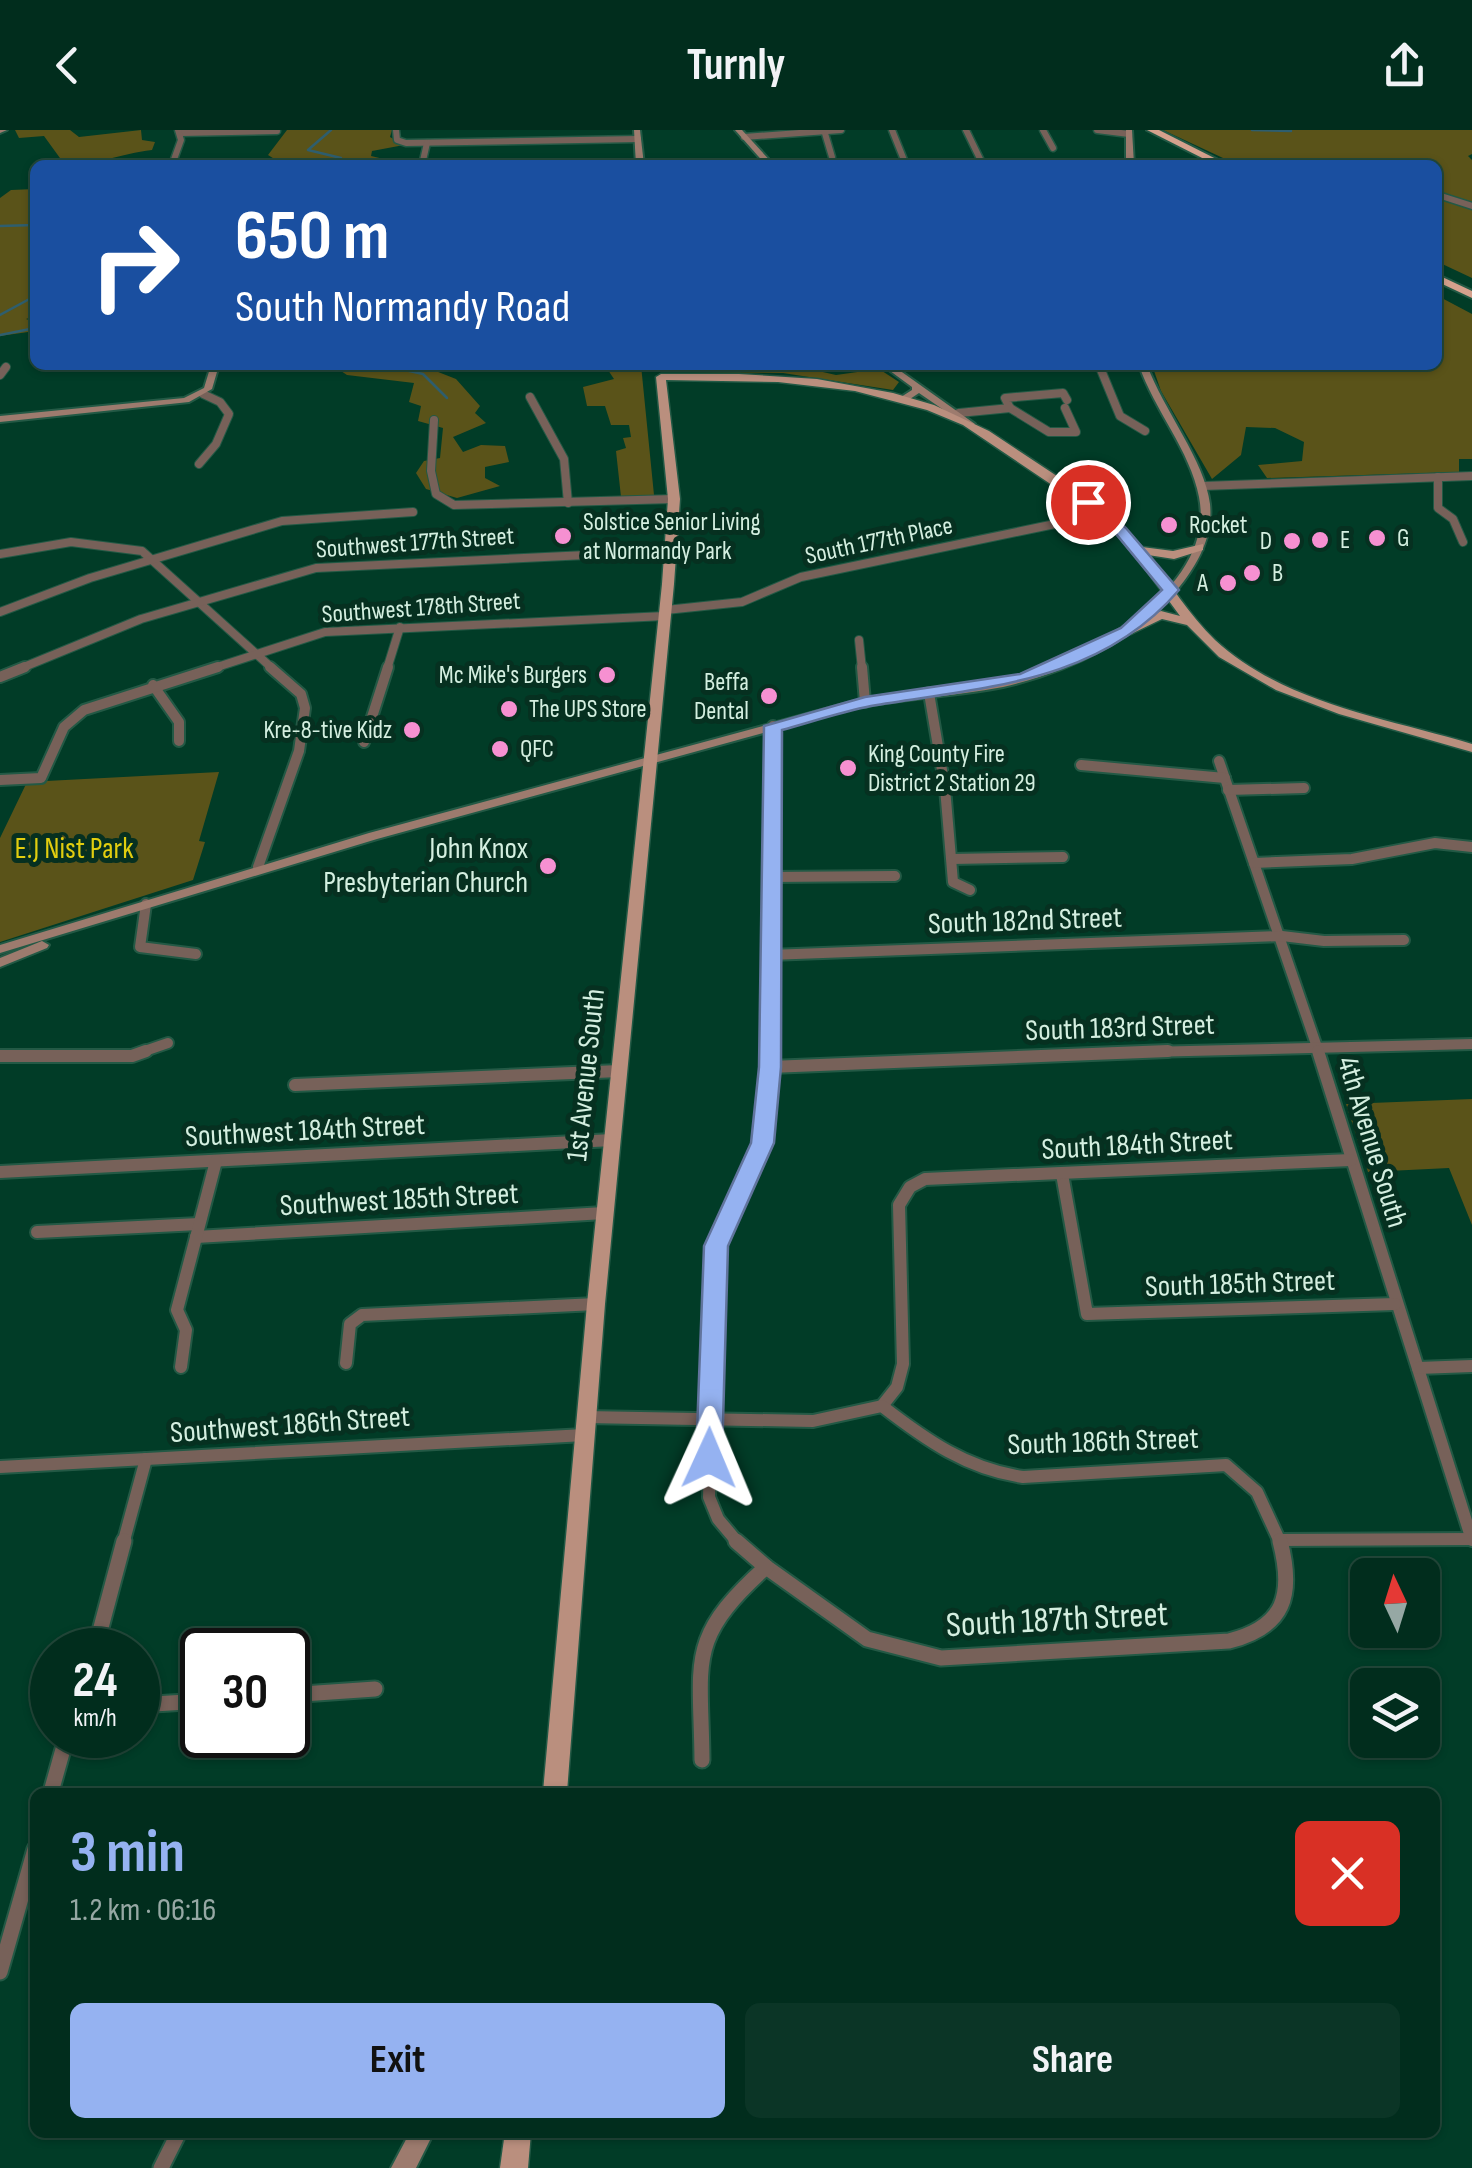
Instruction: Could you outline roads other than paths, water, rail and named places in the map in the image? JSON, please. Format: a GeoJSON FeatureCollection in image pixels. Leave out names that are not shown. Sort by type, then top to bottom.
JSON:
{"type":"FeatureCollection","features":[{"type":"Feature","properties":{"kind":"highway"},"geometry":{"type":"LineString","coordinates":[[1148,132],[1206,160]]}},
{"type":"Feature","properties":{"kind":"highway"},"geometry":{"type":"LineString","coordinates":[[1442,276],[1472,291]]}},
{"type":"Feature","properties":{"kind":"main road"},"geometry":{"type":"LineString","coordinates":[[661,371],[775,376],[904,399],[970,424],[1103,514],[1138,550],[1192,622],[1221,652],[1265,678],[1472,748]]}},
{"type":"Feature","properties":{"kind":"main road","name":"1st Avenue South"},"geometry":{"type":"LineString","coordinates":[[555,1788],[604,1213],[653,758],[674,499],[661,371]]}},
{"type":"Feature","properties":{"kind":"main road"},"geometry":{"type":"LineString","coordinates":[[1138,550],[1174,555],[1199,548]]}},
{"type":"Feature","properties":{"kind":"main road"},"geometry":{"type":"LineString","coordinates":[[1127,631],[1161,614],[1192,622]]}},
{"type":"Feature","properties":{"kind":"main road"},"geometry":{"type":"LineString","coordinates":[[514,2168],[517,2138]]}},
{"type":"Feature","properties":{"kind":"street"},"geometry":{"type":"LineString","coordinates":[[396,130],[396,137],[402,142],[427,143],[637,135],[640,160]]}},
{"type":"Feature","properties":{"kind":"street"},"geometry":{"type":"LineString","coordinates":[[824,130],[832,156]]}},
{"type":"Feature","properties":{"kind":"street"},"geometry":{"type":"LineString","coordinates":[[741,133],[841,130]]}},
{"type":"Feature","properties":{"kind":"street"},"geometry":{"type":"LineString","coordinates":[[892,130],[904,160]]}},
{"type":"Feature","properties":{"kind":"street"},"geometry":{"type":"LineString","coordinates":[[966,130],[981,160]]}},
{"type":"Feature","properties":{"kind":"street"},"geometry":{"type":"LineString","coordinates":[[1044,130],[1053,148]]}},
{"type":"Feature","properties":{"kind":"street"},"geometry":{"type":"LineString","coordinates":[[1097,130],[1129,132],[1130,160]]}},
{"type":"Feature","properties":{"kind":"street"},"geometry":{"type":"LineString","coordinates":[[173,160],[180,132],[278,131]]}},
{"type":"Feature","properties":{"kind":"street"},"geometry":{"type":"LineString","coordinates":[[741,133],[765,160]]}},
{"type":"Feature","properties":{"kind":"street"},"geometry":{"type":"LineString","coordinates":[[423,160],[427,143]]}},
{"type":"Feature","properties":{"kind":"street"},"geometry":{"type":"LineString","coordinates":[[1442,197],[1472,206]]}},
{"type":"Feature","properties":{"kind":"street"},"geometry":{"type":"LineString","coordinates":[[0,375],[6,367]]}},
{"type":"Feature","properties":{"kind":"street"},"geometry":{"type":"LineString","coordinates":[[204,394],[212,370]]}},
{"type":"Feature","properties":{"kind":"street"},"geometry":{"type":"LineString","coordinates":[[894,370],[959,412],[970,424]]}},
{"type":"Feature","properties":{"kind":"street"},"geometry":{"type":"LineString","coordinates":[[1101,370],[1120,416],[1145,431]]}},
{"type":"Feature","properties":{"kind":"street"},"geometry":{"type":"LineString","coordinates":[[0,949],[258,866],[773,726],[865,702],[1024,678],[1127,631],[1171,590],[1199,548],[1208,514],[1203,486],[1157,402],[1145,370]]}},
{"type":"Feature","properties":{"kind":"street"},"geometry":{"type":"LineString","coordinates":[[904,399],[916,391],[916,386]]}},
{"type":"Feature","properties":{"kind":"street"},"geometry":{"type":"LineString","coordinates":[[959,412],[1010,408],[1049,432],[1076,432],[1063,392],[1005,398],[1010,408]]}},
{"type":"Feature","properties":{"kind":"street"},"geometry":{"type":"LineString","coordinates":[[2,422],[171,402],[204,394],[220,402],[229,414],[216,444],[199,464]]}},
{"type":"Feature","properties":{"kind":"street"},"geometry":{"type":"LineString","coordinates":[[530,396],[564,459],[568,503]]}},
{"type":"Feature","properties":{"kind":"street"},"geometry":{"type":"LineString","coordinates":[[434,420],[431,470],[436,494],[444,502],[468,507],[674,499]]}},
{"type":"Feature","properties":{"kind":"street"},"geometry":{"type":"LineString","coordinates":[[1203,486],[1472,476]]}},
{"type":"Feature","properties":{"kind":"street"},"geometry":{"type":"LineString","coordinates":[[1438,478],[1438,508],[1453,519],[1463,542]]}},
{"type":"Feature","properties":{"kind":"street"},"geometry":{"type":"LineString","coordinates":[[0,612],[154,559],[282,521],[413,512]]}},
{"type":"Feature","properties":{"kind":"street","name":"South 177th Place"},"geometry":{"type":"LineString","coordinates":[[665,613],[742,602],[801,577],[950,549],[998,532],[1103,514]]}},
{"type":"Feature","properties":{"kind":"street"},"geometry":{"type":"LineString","coordinates":[[0,554],[92,543],[123,546],[154,559],[301,694],[307,710],[303,737],[258,866]]}},
{"type":"Feature","properties":{"kind":"street","name":"Southwest 177th Street"},"geometry":{"type":"LineString","coordinates":[[0,677],[141,619],[316,568],[670,551]]}},
{"type":"Feature","properties":{"kind":"street","name":"Southwest 178th Street"},"geometry":{"type":"LineString","coordinates":[[0,780],[40,778],[73,716],[153,685],[325,632],[665,613]]}},
{"type":"Feature","properties":{"kind":"street"},"geometry":{"type":"LineString","coordinates":[[364,742],[400,626]]}},
{"type":"Feature","properties":{"kind":"street"},"geometry":{"type":"LineString","coordinates":[[860,640],[865,702]]}},
{"type":"Feature","properties":{"kind":"street"},"geometry":{"type":"LineString","coordinates":[[153,685],[179,722],[179,741]]}},
{"type":"Feature","properties":{"kind":"street"},"geometry":{"type":"LineString","coordinates":[[929,692],[953,882],[970,890]]}},
{"type":"Feature","properties":{"kind":"street","name":"South 187th Street"},"geometry":{"type":"LineString","coordinates":[[773,726],[770,1067],[763,1143],[716,1246],[709,1498],[715,1519],[728,1536],[766,1567],[867,1639],[940,1658],[1230,1641],[1255,1634],[1272,1622],[1281,1604],[1285,1577],[1279,1540]]}},
{"type":"Feature","properties":{"kind":"street","name":"4th Avenue South"},"geometry":{"type":"LineString","coordinates":[[1219,761],[1282,936],[1472,1540]]}},
{"type":"Feature","properties":{"kind":"street"},"geometry":{"type":"LineString","coordinates":[[1081,765],[1226,784],[1304,788]]}},
{"type":"Feature","properties":{"kind":"street"},"geometry":{"type":"LineString","coordinates":[[1254,863],[1352,859],[1436,843],[1471,846]]}},
{"type":"Feature","properties":{"kind":"street"},"geometry":{"type":"LineString","coordinates":[[952,859],[1063,857]]}},
{"type":"Feature","properties":{"kind":"street"},"geometry":{"type":"LineString","coordinates":[[770,877],[896,876]]}},
{"type":"Feature","properties":{"kind":"street"},"geometry":{"type":"LineString","coordinates":[[146,904],[140,947],[196,954]]}},
{"type":"Feature","properties":{"kind":"street"},"geometry":{"type":"LineString","coordinates":[[0,962],[70,927]]}},
{"type":"Feature","properties":{"kind":"street","name":"South 182nd Street"},"geometry":{"type":"LineString","coordinates":[[769,955],[1282,936],[1324,942],[1404,940]]}},
{"type":"Feature","properties":{"kind":"street"},"geometry":{"type":"LineString","coordinates":[[0,1056],[116,1057],[168,1043]]}},
{"type":"Feature","properties":{"kind":"street","name":"South 183rd Street"},"geometry":{"type":"LineString","coordinates":[[770,1067],[1316,1045],[1472,1044]]}},
{"type":"Feature","properties":{"kind":"street"},"geometry":{"type":"LineString","coordinates":[[295,1084],[619,1071]]}},
{"type":"Feature","properties":{"kind":"street","name":"Southwest 184th Street"},"geometry":{"type":"LineString","coordinates":[[0,1172],[612,1140]]}},
{"type":"Feature","properties":{"kind":"street","name":"South 184th Street"},"geometry":{"type":"LineString","coordinates":[[882,1406],[897,1388],[903,1364],[899,1205],[910,1187],[925,1179],[1351,1160]]}},
{"type":"Feature","properties":{"kind":"street"},"geometry":{"type":"LineString","coordinates":[[181,1368],[186,1330],[177,1310],[216,1161]]}},
{"type":"Feature","properties":{"kind":"street","name":"South 185th Street"},"geometry":{"type":"LineString","coordinates":[[1062,1174],[1088,1314],[1395,1304]]}},
{"type":"Feature","properties":{"kind":"street","name":"Southwest 185th Street"},"geometry":{"type":"LineString","coordinates":[[37,1232],[198,1231],[604,1213]]}},
{"type":"Feature","properties":{"kind":"street"},"geometry":{"type":"LineString","coordinates":[[346,1363],[350,1324],[362,1315],[596,1304]]}},
{"type":"Feature","properties":{"kind":"street"},"geometry":{"type":"LineString","coordinates":[[1418,1368],[1472,1366]]}},
{"type":"Feature","properties":{"kind":"street"},"geometry":{"type":"LineString","coordinates":[[585,1426],[710,1419],[813,1421],[882,1406]]}},
{"type":"Feature","properties":{"kind":"street","name":"South 186th Street"},"geometry":{"type":"LineString","coordinates":[[882,1406],[933,1446],[997,1475],[1023,1477],[1226,1465],[1260,1491],[1270,1506],[1279,1540]]}},
{"type":"Feature","properties":{"kind":"street","name":"Southwest 186th Street"},"geometry":{"type":"LineString","coordinates":[[0,1467],[585,1426]]}},
{"type":"Feature","properties":{"kind":"street"},"geometry":{"type":"LineString","coordinates":[[100,1628],[146,1459]]}},
{"type":"Feature","properties":{"kind":"street"},"geometry":{"type":"LineString","coordinates":[[1279,1540],[1472,1540]]}},
{"type":"Feature","properties":{"kind":"street"},"geometry":{"type":"LineString","coordinates":[[702,1760],[704,1649],[710,1629],[718,1612],[766,1567]]}},
{"type":"Feature","properties":{"kind":"street"},"geometry":{"type":"LineString","coordinates":[[310,1694],[375,1690]]}},
{"type":"Feature","properties":{"kind":"street"},"geometry":{"type":"LineString","coordinates":[[52,1788],[61,1758]]}},
{"type":"Feature","properties":{"kind":"street"},"geometry":{"type":"LineString","coordinates":[[0,1972],[30,1867]]}},
{"type":"Feature","properties":{"kind":"street"},"geometry":{"type":"LineString","coordinates":[[161,2168],[176,2138]]}},
{"type":"Feature","properties":{"kind":"street"},"geometry":{"type":"LineString","coordinates":[[403,2168],[420,2138]]}},
{"type":"Feature","properties":{"kind":"waterway"},"geometry":{"type":"LineString","coordinates":[[331,130],[308,150],[342,160]]}},
{"type":"Feature","properties":{"kind":"waterway"},"geometry":{"type":"LineString","coordinates":[[1252,130],[1291,131]]}},
{"type":"Feature","properties":{"kind":"waterway"},"geometry":{"type":"LineString","coordinates":[[0,226],[30,225]]}},
{"type":"Feature","properties":{"kind":"waterway"},"geometry":{"type":"LineString","coordinates":[[0,315],[30,299]]}},
{"type":"Feature","properties":{"kind":"waterway"},"geometry":{"type":"LineString","coordinates":[[0,335],[30,329]]}},
{"type":"Feature","properties":{"kind":"waterway"},"geometry":{"type":"LineString","coordinates":[[405,370],[423,374],[447,398]]}},
{"type":"Feature","properties":{"kind":"place","name":"Rocket"},"geometry":{"type":"Point","coordinates":[1169,525]}},
{"type":"Feature","properties":{"kind":"place","name":"Solstice Senior Living at Normandy Park"},"geometry":{"type":"Point","coordinates":[563,536]}},
{"type":"Feature","properties":{"kind":"place","name":"G"},"geometry":{"type":"Point","coordinates":[1377,538]}},
{"type":"Feature","properties":{"kind":"place","name":"E"},"geometry":{"type":"Point","coordinates":[1320,540]}},
{"type":"Feature","properties":{"kind":"place","name":"D"},"geometry":{"type":"Point","coordinates":[1292,541]}},
{"type":"Feature","properties":{"kind":"place","name":"B"},"geometry":{"type":"Point","coordinates":[1252,573]}},
{"type":"Feature","properties":{"kind":"place","name":"A"},"geometry":{"type":"Point","coordinates":[1228,583]}},
{"type":"Feature","properties":{"kind":"place","name":"Mc Mike's Burgers"},"geometry":{"type":"Point","coordinates":[607,675]}},
{"type":"Feature","properties":{"kind":"place","name":"Beffa Dental"},"geometry":{"type":"Point","coordinates":[769,696]}},
{"type":"Feature","properties":{"kind":"place","name":"The UPS Store"},"geometry":{"type":"Point","coordinates":[509,709]}},
{"type":"Feature","properties":{"kind":"place","name":"Kre-8-tive Kidz"},"geometry":{"type":"Point","coordinates":[412,730]}},
{"type":"Feature","properties":{"kind":"place","name":"QFC"},"geometry":{"type":"Point","coordinates":[500,749]}},
{"type":"Feature","properties":{"kind":"place","name":"King County Fire District 2 Station 29"},"geometry":{"type":"Point","coordinates":[848,768]}},
{"type":"Feature","properties":{"kind":"place","name":"John Knox Presbyterian Church"},"geometry":{"type":"Point","coordinates":[548,866]}},
{"type":"Feature","properties":{"kind":"park label","name":"E.J Nist Park"},"geometry":{"type":"Point","coordinates":[74,849]}}]}
